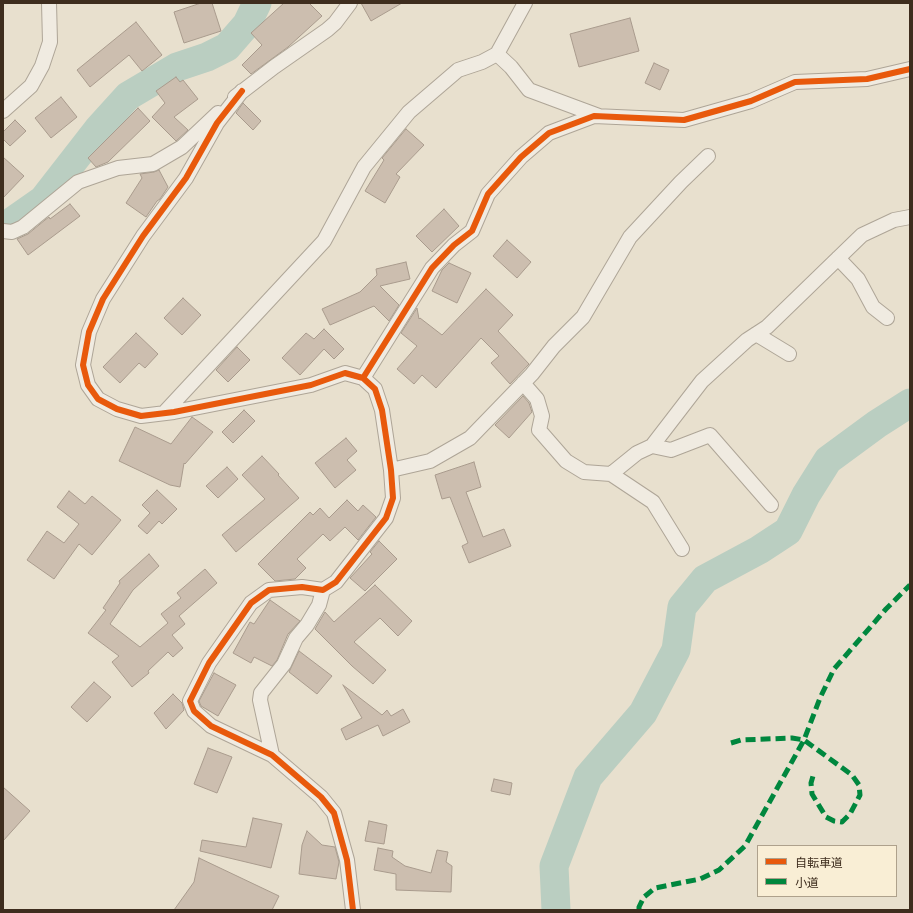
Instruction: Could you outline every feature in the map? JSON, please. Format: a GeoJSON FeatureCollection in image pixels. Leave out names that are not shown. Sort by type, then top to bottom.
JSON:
{"type":"FeatureCollection","features":[{"type":"Feature","properties":{"kind":"street"},"geometry":{"type":"LineString","coordinates":[[3,110],[31,86],[42,66],[50,42],[50,3]]}},
{"type":"Feature","properties":{"kind":"street"},"geometry":{"type":"LineString","coordinates":[[3,230],[12,232],[23,227],[78,182],[118,168],[152,164],[182,147],[242,91],[327,30],[335,23],[350,3]]}},
{"type":"Feature","properties":{"kind":"street"},"geometry":{"type":"LineString","coordinates":[[164,413],[324,241],[364,167],[409,112],[458,70],[482,62],[497,54],[525,3]]}},
{"type":"Feature","properties":{"kind":"street"},"geometry":{"type":"LineString","coordinates":[[497,54],[511,67],[529,90],[600,116]]}},
{"type":"Feature","properties":{"kind":"street"},"geometry":{"type":"LineString","coordinates":[[363,378],[432,268],[454,245],[472,231],[488,194],[521,157],[549,132],[594,116],[684,120],[751,101],[795,82],[867,78],[910,69]]}},
{"type":"Feature","properties":{"kind":"street"},"geometry":{"type":"LineString","coordinates":[[242,91],[217,123],[186,178],[143,236],[103,299],[89,332],[83,365],[88,385],[98,399],[117,409],[141,416],[311,385],[345,373],[363,378],[375,389],[382,410],[390,470],[392,498],[386,518],[336,582],[323,590],[302,587],[269,590],[251,603],[209,663],[190,701],[194,711],[211,726],[272,755],[321,797],[334,813],[346,860],[354,910]]}},
{"type":"Feature","properties":{"kind":"street"},"geometry":{"type":"LineString","coordinates":[[390,470],[430,461],[470,438],[532,374],[554,346],[583,317],[630,237],[681,182],[708,156]]}},
{"type":"Feature","properties":{"kind":"street"},"geometry":{"type":"LineString","coordinates":[[611,474],[637,453],[652,446],[702,381],[747,340],[767,327],[862,235],[894,220],[910,216]]}},
{"type":"Feature","properties":{"kind":"street"},"geometry":{"type":"LineString","coordinates":[[838,258],[858,279],[873,307],[887,318]]}},
{"type":"Feature","properties":{"kind":"street"},"geometry":{"type":"LineString","coordinates":[[756,334],[789,354]]}},
{"type":"Feature","properties":{"kind":"street"},"geometry":{"type":"LineString","coordinates":[[523,383],[537,399],[542,416],[539,430],[566,461],[584,472],[611,474],[652,502],[682,549]]}},
{"type":"Feature","properties":{"kind":"street"},"geometry":{"type":"LineString","coordinates":[[652,446],[671,450],[710,434],[771,505]]}},
{"type":"Feature","properties":{"kind":"street"},"geometry":{"type":"LineString","coordinates":[[272,755],[260,700],[261,693],[284,664],[296,638],[307,625],[319,605],[323,590]]}},
{"type":"Feature","properties":{"kind":"building"},"geometry":{"type":"Polygon","coordinates":[[[201,3],[212,3],[221,31],[184,43],[174,12],[201,3]]]}},
{"type":"Feature","properties":{"kind":"building"},"geometry":{"type":"Polygon","coordinates":[[[284,3],[309,3],[322,16],[288,47],[251,74],[242,65],[262,45],[251,33],[284,3]]]}},
{"type":"Feature","properties":{"kind":"building"},"geometry":{"type":"Polygon","coordinates":[[[361,3],[402,3],[371,21],[361,3]]]}},
{"type":"Feature","properties":{"kind":"building"},"geometry":{"type":"Polygon","coordinates":[[[630,18],[639,51],[579,67],[570,34],[630,18]]]}},
{"type":"Feature","properties":{"kind":"building"},"geometry":{"type":"Polygon","coordinates":[[[136,22],[162,55],[142,71],[129,55],[90,87],[77,70],[136,22]]]}},
{"type":"Feature","properties":{"kind":"building"},"geometry":{"type":"Polygon","coordinates":[[[654,63],[669,70],[660,90],[645,83],[654,63]]]}},
{"type":"Feature","properties":{"kind":"building"},"geometry":{"type":"Polygon","coordinates":[[[176,77],[180,82],[183,80],[198,99],[174,117],[188,130],[176,141],[152,117],[165,103],[156,91],[176,77]]]}},
{"type":"Feature","properties":{"kind":"building"},"geometry":{"type":"Polygon","coordinates":[[[61,97],[77,117],[51,138],[35,118],[61,97]]]}},
{"type":"Feature","properties":{"kind":"building"},"geometry":{"type":"Polygon","coordinates":[[[243,103],[261,121],[253,130],[236,113],[243,103]]]}},
{"type":"Feature","properties":{"kind":"building"},"geometry":{"type":"Polygon","coordinates":[[[138,108],[150,121],[108,162],[96,167],[88,158],[138,108]]]}},
{"type":"Feature","properties":{"kind":"building"},"geometry":{"type":"Polygon","coordinates":[[[15,120],[26,131],[10,146],[3,139],[3,132],[15,120]]]}},
{"type":"Feature","properties":{"kind":"building"},"geometry":{"type":"Polygon","coordinates":[[[406,129],[424,145],[396,174],[400,177],[385,203],[365,191],[384,160],[382,158],[406,129]]]}},
{"type":"Feature","properties":{"kind":"building"},"geometry":{"type":"Polygon","coordinates":[[[3,157],[24,176],[3,198],[3,157]]]}},
{"type":"Feature","properties":{"kind":"building"},"geometry":{"type":"Polygon","coordinates":[[[159,170],[168,187],[146,217],[126,203],[142,178],[140,174],[159,170]]]}},
{"type":"Feature","properties":{"kind":"building"},"geometry":{"type":"Polygon","coordinates":[[[70,204],[80,216],[28,255],[17,239],[28,234],[49,217],[50,219],[70,204]]]}},
{"type":"Feature","properties":{"kind":"building"},"geometry":{"type":"Polygon","coordinates":[[[444,209],[459,226],[432,252],[416,236],[444,209]]]}},
{"type":"Feature","properties":{"kind":"building"},"geometry":{"type":"Polygon","coordinates":[[[507,240],[531,262],[517,278],[493,256],[507,240]]]}},
{"type":"Feature","properties":{"kind":"building"},"geometry":{"type":"Polygon","coordinates":[[[406,262],[410,279],[380,286],[399,305],[389,321],[374,306],[330,325],[322,309],[360,292],[377,275],[376,269],[406,262]]]}},
{"type":"Feature","properties":{"kind":"building"},"geometry":{"type":"Polygon","coordinates":[[[449,263],[471,273],[457,303],[432,291],[442,270],[449,263]]]}},
{"type":"Feature","properties":{"kind":"building"},"geometry":{"type":"Polygon","coordinates":[[[486,289],[513,315],[498,331],[529,364],[510,384],[491,363],[499,356],[481,338],[436,388],[422,375],[414,384],[397,369],[417,346],[401,333],[417,308],[419,319],[420,318],[442,335],[486,289]]]}},
{"type":"Feature","properties":{"kind":"building"},"geometry":{"type":"Polygon","coordinates":[[[183,298],[201,315],[182,335],[164,318],[183,298]]]}},
{"type":"Feature","properties":{"kind":"building"},"geometry":{"type":"Polygon","coordinates":[[[324,329],[344,349],[334,359],[324,349],[300,375],[282,358],[306,333],[314,339],[324,329]]]}},
{"type":"Feature","properties":{"kind":"building"},"geometry":{"type":"Polygon","coordinates":[[[136,333],[158,354],[145,368],[139,363],[120,383],[103,367],[136,333]]]}},
{"type":"Feature","properties":{"kind":"building"},"geometry":{"type":"Polygon","coordinates":[[[237,347],[250,360],[228,382],[216,370],[237,347]]]}},
{"type":"Feature","properties":{"kind":"building"},"geometry":{"type":"Polygon","coordinates":[[[523,396],[529,403],[532,412],[509,438],[495,425],[523,396]]]}},
{"type":"Feature","properties":{"kind":"building"},"geometry":{"type":"Polygon","coordinates":[[[244,410],[255,421],[233,443],[222,432],[244,410]]]}},
{"type":"Feature","properties":{"kind":"building"},"geometry":{"type":"Polygon","coordinates":[[[192,417],[213,432],[185,464],[184,463],[180,487],[170,485],[119,461],[135,427],[171,444],[192,417]]]}},
{"type":"Feature","properties":{"kind":"building"},"geometry":{"type":"Polygon","coordinates":[[[346,438],[357,451],[347,460],[356,470],[335,488],[315,463],[346,438]]]}},
{"type":"Feature","properties":{"kind":"building"},"geometry":{"type":"Polygon","coordinates":[[[262,456],[299,498],[236,552],[222,535],[265,499],[242,475],[262,456]]]}},
{"type":"Feature","properties":{"kind":"building"},"geometry":{"type":"Polygon","coordinates":[[[474,462],[481,487],[466,492],[483,537],[504,529],[511,546],[469,563],[462,546],[468,543],[450,497],[442,499],[435,475],[474,462]]]}},
{"type":"Feature","properties":{"kind":"building"},"geometry":{"type":"Polygon","coordinates":[[[227,467],[238,479],[218,498],[206,486],[227,467]]]}},
{"type":"Feature","properties":{"kind":"building"},"geometry":{"type":"Polygon","coordinates":[[[157,490],[177,509],[162,524],[159,521],[147,534],[138,526],[150,513],[142,505],[157,490]]]}},
{"type":"Feature","properties":{"kind":"building"},"geometry":{"type":"Polygon","coordinates":[[[69,491],[85,504],[92,496],[121,520],[92,555],[79,544],[54,579],[27,560],[47,531],[64,543],[79,524],[57,507],[69,491]]]}},
{"type":"Feature","properties":{"kind":"building"},"geometry":{"type":"Polygon","coordinates":[[[347,500],[358,511],[363,505],[376,517],[358,540],[345,527],[330,541],[323,534],[297,559],[306,568],[295,579],[275,581],[258,564],[310,512],[313,515],[320,508],[329,518],[347,500]]]}},
{"type":"Feature","properties":{"kind":"building"},"geometry":{"type":"Polygon","coordinates":[[[379,541],[397,559],[365,591],[350,578],[372,554],[370,552],[379,541]]]}},
{"type":"Feature","properties":{"kind":"building"},"geometry":{"type":"Polygon","coordinates":[[[149,554],[159,566],[133,590],[110,624],[140,647],[168,623],[161,614],[181,598],[177,593],[205,569],[217,583],[179,616],[185,624],[172,635],[183,648],[173,657],[168,652],[148,671],[149,673],[132,687],[112,662],[119,656],[88,633],[106,610],[103,608],[120,583],[119,581],[149,554]]]}},
{"type":"Feature","properties":{"kind":"building"},"geometry":{"type":"Polygon","coordinates":[[[375,585],[412,621],[398,636],[380,618],[354,642],[386,670],[373,684],[352,666],[315,629],[325,612],[334,622],[375,585]]]}},
{"type":"Feature","properties":{"kind":"building"},"geometry":{"type":"Polygon","coordinates":[[[270,600],[300,621],[288,634],[277,660],[272,666],[254,657],[251,663],[233,653],[250,622],[254,624],[270,600]]]}},
{"type":"Feature","properties":{"kind":"building"},"geometry":{"type":"Polygon","coordinates":[[[299,651],[332,676],[317,694],[289,672],[299,651]]]}},
{"type":"Feature","properties":{"kind":"building"},"geometry":{"type":"Polygon","coordinates":[[[214,673],[236,685],[218,716],[201,706],[199,701],[214,673]]]}},
{"type":"Feature","properties":{"kind":"building"},"geometry":{"type":"Polygon","coordinates":[[[94,682],[111,697],[87,722],[71,707],[94,682]]]}},
{"type":"Feature","properties":{"kind":"building"},"geometry":{"type":"Polygon","coordinates":[[[343,685],[382,715],[387,710],[391,716],[403,709],[410,722],[383,736],[378,725],[346,740],[341,729],[362,718],[343,685]]]}},
{"type":"Feature","properties":{"kind":"building"},"geometry":{"type":"Polygon","coordinates":[[[173,694],[182,703],[184,710],[166,729],[154,713],[173,694]]]}},
{"type":"Feature","properties":{"kind":"building"},"geometry":{"type":"Polygon","coordinates":[[[208,748],[232,757],[217,793],[194,784],[208,748]]]}},
{"type":"Feature","properties":{"kind":"building"},"geometry":{"type":"Polygon","coordinates":[[[494,779],[512,783],[510,795],[491,791],[494,779]]]}},
{"type":"Feature","properties":{"kind":"building"},"geometry":{"type":"Polygon","coordinates":[[[3,787],[30,811],[3,841],[3,787]]]}},
{"type":"Feature","properties":{"kind":"building"},"geometry":{"type":"Polygon","coordinates":[[[253,818],[282,824],[271,868],[200,851],[202,840],[246,847],[253,818]]]}},
{"type":"Feature","properties":{"kind":"building"},"geometry":{"type":"Polygon","coordinates":[[[369,821],[387,825],[384,844],[365,841],[369,821]]]}},
{"type":"Feature","properties":{"kind":"building"},"geometry":{"type":"Polygon","coordinates":[[[307,831],[322,845],[335,847],[339,862],[336,879],[299,874],[302,845],[307,831]]]}},
{"type":"Feature","properties":{"kind":"building"},"geometry":{"type":"Polygon","coordinates":[[[378,848],[393,851],[392,857],[405,866],[431,873],[437,850],[448,852],[446,862],[452,866],[451,892],[396,890],[396,874],[374,870],[378,848]]]}},
{"type":"Feature","properties":{"kind":"building"},"geometry":{"type":"Polygon","coordinates":[[[199,858],[279,896],[272,910],[174,910],[194,882],[199,858]]]}},
{"type":"Feature","properties":{"kind":"waterway"},"geometry":{"type":"LineString","coordinates":[[13,221],[43,200],[99,128],[128,96],[177,67],[207,57],[227,47],[247,24],[257,3]]}},
{"type":"Feature","properties":{"kind":"waterway"},"geometry":{"type":"LineString","coordinates":[[556,910],[554,866],[588,777],[643,713],[676,650],[682,607],[705,579],[759,550],[788,531],[806,495],[828,460],[877,424],[910,403]]}},
{"type":"Feature","properties":{"kind":"marked path"},"geometry":{"type":"LineString","coordinates":[[639,910],[644,897],[655,888],[700,879],[719,870],[745,846],[804,740],[820,698],[834,669],[886,609],[910,585]]}},
{"type":"Feature","properties":{"kind":"marked path"},"geometry":{"type":"LineString","coordinates":[[731,743],[741,740],[792,738],[804,740],[852,775],[859,785],[860,795],[850,814],[842,822],[834,821],[826,817],[812,794],[811,783],[813,776]]}},
{"type":"Feature","properties":{"kind":"cycle path"},"geometry":{"type":"LineString","coordinates":[[363,378],[432,268],[454,245],[472,231],[488,194],[521,157],[549,133],[594,116],[684,120],[751,101],[795,82],[867,79],[910,69]]}},
{"type":"Feature","properties":{"kind":"cycle path"},"geometry":{"type":"LineString","coordinates":[[242,91],[217,123],[186,178],[143,236],[103,299],[89,332],[83,365],[88,385],[98,399],[117,409],[141,416],[174,412],[311,385],[345,373],[363,378],[375,389],[382,410],[391,470],[393,498],[386,518],[336,582],[323,590],[302,587],[269,590],[251,603],[209,663],[190,701],[194,711],[211,726],[272,755],[321,797],[334,813],[347,860],[353,910]]}}]}
